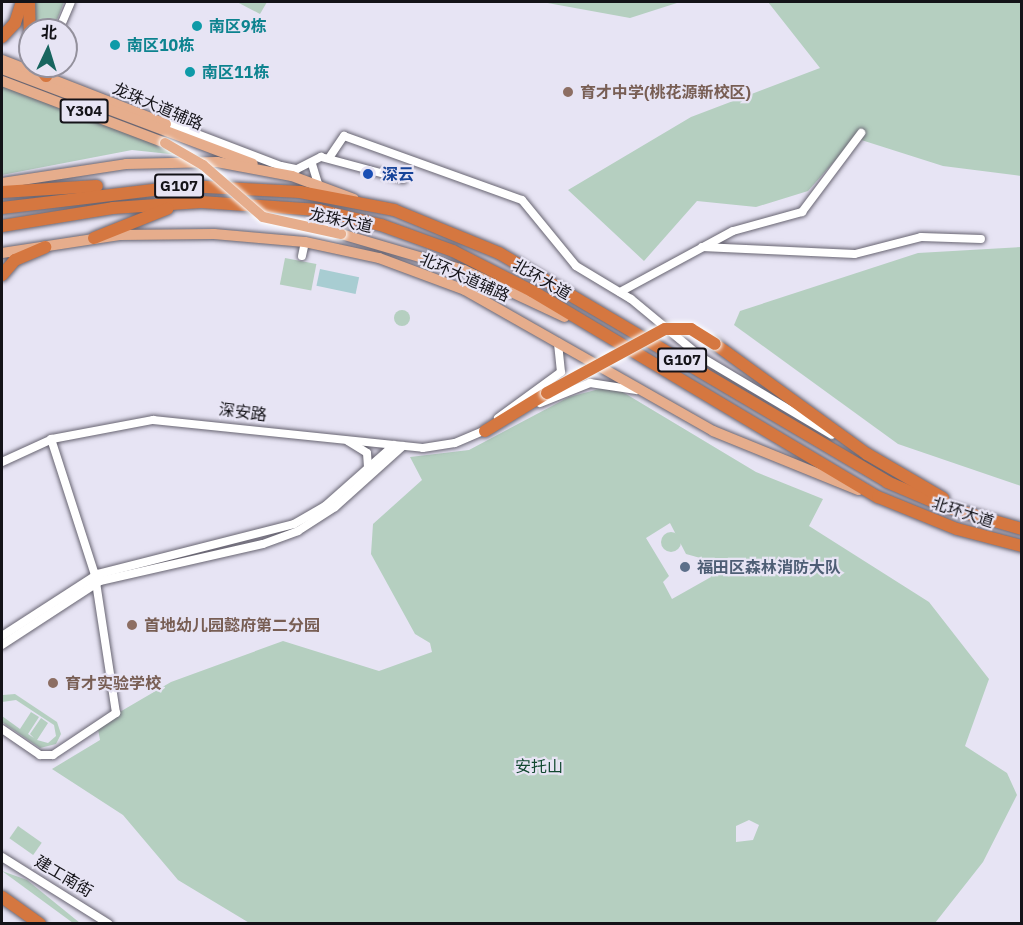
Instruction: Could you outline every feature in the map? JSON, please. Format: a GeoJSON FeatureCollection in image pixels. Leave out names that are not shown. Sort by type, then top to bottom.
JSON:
{"type":"FeatureCollection","features":[{"type":"Feature","properties":{"kind":"highway"},"geometry":{"type":"LineString","coordinates":[[2,37],[15,23],[22,2]]}},
{"type":"Feature","properties":{"kind":"highway"},"geometry":{"type":"LineString","coordinates":[[29,2],[29,18]]}},
{"type":"Feature","properties":{"kind":"highway"},"geometry":{"type":"LineString","coordinates":[[2,192],[143,188]]}},
{"type":"Feature","properties":{"kind":"highway","name":"北环大道"},"geometry":{"type":"LineString","coordinates":[[2,208],[143,188],[265,188],[357,201],[483,244],[887,482],[1005,525],[1022,529]]}},
{"type":"Feature","properties":{"kind":"highway"},"geometry":{"type":"LineString","coordinates":[[94,238],[157,211],[201,202]]}},
{"type":"Feature","properties":{"kind":"highway","name":"北环大道"},"geometry":{"type":"LineString","coordinates":[[2,226],[112,208],[201,202],[319,210],[419,237],[532,291],[878,497],[957,529],[1022,546]]}},
{"type":"Feature","properties":{"kind":"highway"},"geometry":{"type":"LineString","coordinates":[[2,275],[15,260],[45,247]]}},
{"type":"Feature","properties":{"kind":"highway"},"geometry":{"type":"LineString","coordinates":[[485,431],[548,393],[665,329],[691,329],[867,454],[921,488],[1005,525]]}},
{"type":"Feature","properties":{"kind":"highway"},"geometry":{"type":"LineString","coordinates":[[2,897],[40,924]]}},
{"type":"Feature","properties":{"kind":"main road","name":"龙珠大道辅路"},"geometry":{"type":"LineString","coordinates":[[2,60],[18,65]]}},
{"type":"Feature","properties":{"kind":"main road"},"geometry":{"type":"LineString","coordinates":[[2,69],[18,71]]}},
{"type":"Feature","properties":{"kind":"main road","name":"龙珠大道辅路"},"geometry":{"type":"LineString","coordinates":[[53,78],[150,116],[234,156]]}},
{"type":"Feature","properties":{"kind":"main road"},"geometry":{"type":"LineString","coordinates":[[55,78],[234,156],[273,171],[318,184],[357,201]]}},
{"type":"Feature","properties":{"kind":"main road","name":"龙珠大道"},"geometry":{"type":"LineString","coordinates":[[2,81],[165,143],[203,165],[263,217],[341,234],[492,281],[681,380]]}},
{"type":"Feature","properties":{"kind":"main road"},"geometry":{"type":"LineString","coordinates":[[2,183],[173,160],[273,171]]}},
{"type":"Feature","properties":{"kind":"main road","name":"北环大道辅路"},"geometry":{"type":"LineString","coordinates":[[2,253],[94,238],[214,234],[305,242],[433,278],[556,340],[645,393],[746,446],[878,497]]}},
{"type":"Feature","properties":{"kind":"street"},"geometry":{"type":"LineString","coordinates":[[64,18],[71,2]]}},
{"type":"Feature","properties":{"kind":"street"},"geometry":{"type":"LineString","coordinates":[[150,116],[281,166],[312,164],[329,158],[403,179]]}},
{"type":"Feature","properties":{"kind":"street"},"geometry":{"type":"LineString","coordinates":[[620,292],[699,247],[733,231],[802,212],[861,133]]}},
{"type":"Feature","properties":{"kind":"street"},"geometry":{"type":"LineString","coordinates":[[329,158],[344,136],[522,200],[566,256],[620,292],[701,357],[867,454]]}},
{"type":"Feature","properties":{"kind":"street"},"geometry":{"type":"LineString","coordinates":[[312,164],[318,184]]}},
{"type":"Feature","properties":{"kind":"street"},"geometry":{"type":"LineString","coordinates":[[699,247],[855,254],[921,237],[981,239]]}},
{"type":"Feature","properties":{"kind":"street"},"geometry":{"type":"LineString","coordinates":[[302,256],[305,242]]}},
{"type":"Feature","properties":{"kind":"street"},"geometry":{"type":"LineString","coordinates":[[485,431],[561,372],[563,354],[556,340]]}},
{"type":"Feature","properties":{"kind":"street"},"geometry":{"type":"LineString","coordinates":[[485,431],[590,382],[645,393]]}},
{"type":"Feature","properties":{"kind":"street","name":"深安路"},"geometry":{"type":"LineString","coordinates":[[2,462],[51,439],[164,420],[404,446],[445,445],[485,431]]}},
{"type":"Feature","properties":{"kind":"street"},"geometry":{"type":"LineString","coordinates":[[2,729],[40,755],[53,755],[116,713],[96,579],[51,439]]}},
{"type":"Feature","properties":{"kind":"street"},"geometry":{"type":"LineString","coordinates":[[345,439],[367,453],[368,468]]}},
{"type":"Feature","properties":{"kind":"street"},"geometry":{"type":"LineString","coordinates":[[2,636],[96,579],[284,529],[325,506],[394,445]]}},
{"type":"Feature","properties":{"kind":"street"},"geometry":{"type":"LineString","coordinates":[[2,645],[96,579],[286,536],[329,511],[404,446]]}},
{"type":"Feature","properties":{"kind":"street","name":"建工南街"},"geometry":{"type":"LineString","coordinates":[[2,857],[109,924]]}},
{"type":"Feature","properties":{"kind":"green space"},"geometry":{"type":"Polygon","coordinates":[[[35,2],[64,2],[58,18],[36,18],[35,2]]]}},
{"type":"Feature","properties":{"kind":"green space"},"geometry":{"type":"Polygon","coordinates":[[[237,2],[267,2],[260,14],[237,2]]]}},
{"type":"Feature","properties":{"kind":"green space"},"geometry":{"type":"Polygon","coordinates":[[[542,2],[680,2],[630,18],[542,2]]]}},
{"type":"Feature","properties":{"kind":"green space"},"geometry":{"type":"Polygon","coordinates":[[[768,2],[1021,2],[1021,176],[943,166],[855,138],[808,191],[756,207],[697,201],[644,261],[568,190],[691,117],[820,68],[768,2]]]}},
{"type":"Feature","properties":{"kind":"green space"},"geometry":{"type":"Polygon","coordinates":[[[2,84],[179,155],[132,150],[2,175],[2,84]]]}},
{"type":"Feature","properties":{"kind":"green space"},"geometry":{"type":"Polygon","coordinates":[[[1021,247],[1021,486],[898,444],[734,325],[740,311],[918,253],[1021,247]]]}},
{"type":"Feature","properties":{"kind":"green space"},"geometry":{"type":"Polygon","coordinates":[[[285,258],[316,264],[311,291],[280,285],[285,258]]]}},
{"type":"Feature","properties":{"kind":"green space"},"geometry":{"type":"Polygon","coordinates":[[[402,310],[410,318],[402,326],[394,318],[402,310]]]}},
{"type":"Feature","properties":{"kind":"green space","name":"安托山"},"geometry":{"type":"Polygon","coordinates":[[[599,389],[621,391],[756,472],[823,499],[809,526],[929,602],[989,679],[965,746],[1007,773],[1017,795],[983,862],[935,923],[251,924],[178,880],[123,815],[52,769],[100,740],[98,729],[118,713],[171,682],[283,641],[379,671],[432,652],[430,643],[415,634],[371,554],[373,524],[422,480],[410,457],[469,450],[569,397],[599,389]],[[670,523],[646,538],[669,576],[663,582],[672,599],[711,577],[704,559],[686,554],[670,523]],[[749,820],[736,826],[736,842],[753,840],[759,825],[749,820]]]}},
{"type":"Feature","properties":{"kind":"green space"},"geometry":{"type":"Polygon","coordinates":[[[667,532],[675,532],[681,538],[681,546],[675,552],[667,552],[661,546],[661,538],[667,532]]]}},
{"type":"Feature","properties":{"kind":"green space"},"geometry":{"type":"Polygon","coordinates":[[[15,694],[57,722],[61,734],[56,744],[40,748],[2,722],[2,716],[20,729],[31,712],[39,717],[28,734],[34,738],[30,734],[41,718],[48,723],[37,740],[48,743],[56,736],[54,725],[16,700],[2,702],[3,695],[15,694]]]}},
{"type":"Feature","properties":{"kind":"green space"},"geometry":{"type":"Polygon","coordinates":[[[18,826],[42,843],[33,855],[9,838],[18,826]]]}},
{"type":"Feature","properties":{"kind":"green space"},"geometry":{"type":"Polygon","coordinates":[[[2,871],[27,880],[80,923],[73,923],[2,871]]]}},
{"type":"Feature","properties":{"kind":"shaded area"},"geometry":{"type":"Polygon","coordinates":[[[320,269],[359,277],[356,294],[316,286],[320,269]]]}},
{"type":"Feature","properties":{"kind":"place","name":"南区9栋"},"geometry":{"type":"Point","coordinates":[197,26]}},
{"type":"Feature","properties":{"kind":"place","name":"南区10栋"},"geometry":{"type":"Point","coordinates":[115,45]}},
{"type":"Feature","properties":{"kind":"place","name":"南区11栋"},"geometry":{"type":"Point","coordinates":[190,72]}},
{"type":"Feature","properties":{"kind":"place","name":"育才中学(桃花源新校区)"},"geometry":{"type":"Point","coordinates":[568,92]}},
{"type":"Feature","properties":{"kind":"place","name":"深云"},"geometry":{"type":"Point","coordinates":[368,174]}},
{"type":"Feature","properties":{"kind":"place","name":"福田区森林消防大队"},"geometry":{"type":"Point","coordinates":[685,567]}},
{"type":"Feature","properties":{"kind":"place","name":"首地幼儿园懿府第二分园"},"geometry":{"type":"Point","coordinates":[132,625]}},
{"type":"Feature","properties":{"kind":"place","name":"育才实验学校"},"geometry":{"type":"Point","coordinates":[53,683]}}]}
